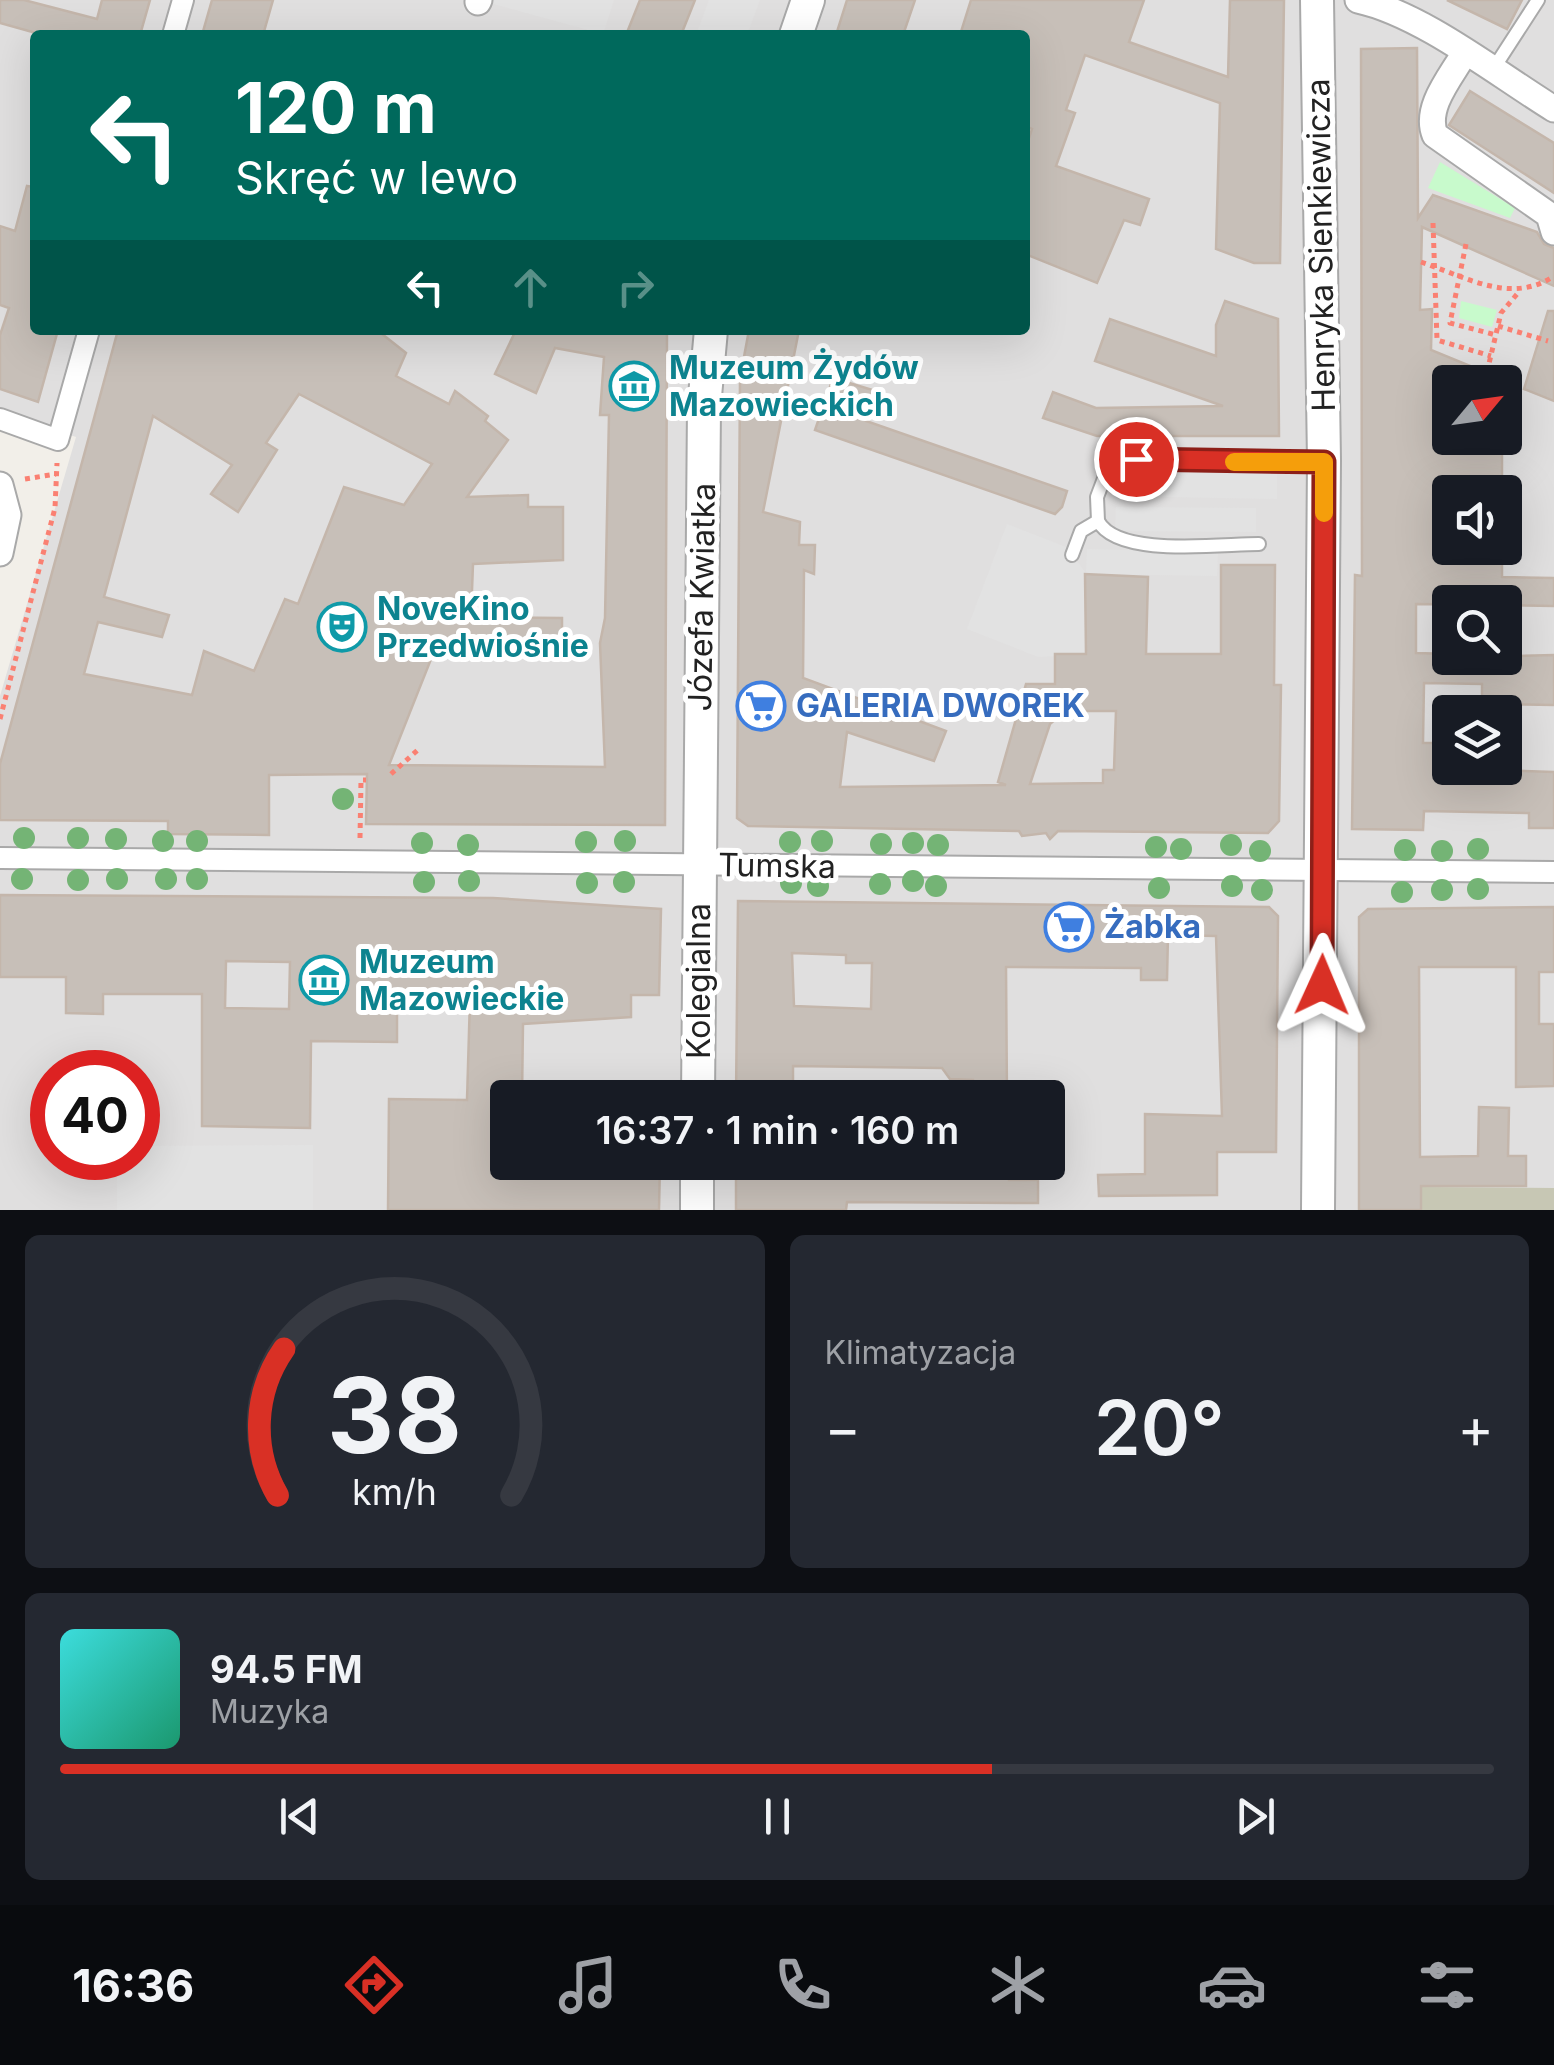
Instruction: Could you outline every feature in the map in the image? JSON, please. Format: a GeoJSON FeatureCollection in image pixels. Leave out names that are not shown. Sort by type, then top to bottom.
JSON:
{"type":"FeatureCollection","features":[{"type":"Feature","properties":{"kind":"street"},"geometry":{"type":"LineString","coordinates":[[174,30],[183,0]]}},
{"type":"Feature","properties":{"kind":"street"},"geometry":{"type":"LineString","coordinates":[[798,30],[808,0]]}},
{"type":"Feature","properties":{"kind":"street","name":"Henryka Sienkiewicza"},"geometry":{"type":"LineString","coordinates":[[1317,0],[1324,462],[1324,872],[1318,1210]]}},
{"type":"Feature","properties":{"kind":"street"},"geometry":{"type":"LineString","coordinates":[[1358,0],[1413,10],[1464,54],[1554,109]]}},
{"type":"Feature","properties":{"kind":"street"},"geometry":{"type":"LineString","coordinates":[[1464,54],[1433,109],[1430,122],[1434,135],[1549,215],[1554,232]]}},
{"type":"Feature","properties":{"kind":"street"},"geometry":{"type":"LineString","coordinates":[[0,419],[58,440],[88,335]]}},
{"type":"Feature","properties":{"kind":"street","name":"Józefa Kwiatka"},"geometry":{"type":"LineString","coordinates":[[700,864],[704,407],[711,335]]}},
{"type":"Feature","properties":{"kind":"street"},"geometry":{"type":"LineString","coordinates":[[0,485],[8,515],[0,553]]}},
{"type":"Feature","properties":{"kind":"street","name":"Tumska"},"geometry":{"type":"LineString","coordinates":[[0,858],[1554,872]]}},
{"type":"Feature","properties":{"kind":"street","name":"Kolegialna"},"geometry":{"type":"LineString","coordinates":[[698,1080],[700,864]]}},
{"type":"Feature","properties":{"kind":"street"},"geometry":{"type":"LineString","coordinates":[[697,1210],[698,1180]]}},
{"type":"Feature","properties":{"kind":"lane"},"geometry":{"type":"LineString","coordinates":[[1492,72],[1538,0]]}},
{"type":"Feature","properties":{"kind":"lane"},"geometry":{"type":"LineString","coordinates":[[1259,544],[1135,544],[1112,538],[1098,521],[1100,482],[1108,468],[1120,461],[1324,462]]}},
{"type":"Feature","properties":{"kind":"lane"},"geometry":{"type":"LineString","coordinates":[[1072,554],[1081,531],[1098,521]]}},
{"type":"Feature","properties":{"kind":"path"},"geometry":{"type":"LineString","coordinates":[[1433,222],[1438,267],[1437,340],[1491,356]]}},
{"type":"Feature","properties":{"kind":"path"},"geometry":{"type":"LineString","coordinates":[[1466,244],[1450,323],[1496,335]]}},
{"type":"Feature","properties":{"kind":"path"},"geometry":{"type":"LineString","coordinates":[[1422,262],[1505,291],[1520,291]]}},
{"type":"Feature","properties":{"kind":"path"},"geometry":{"type":"LineString","coordinates":[[1489,365],[1510,298],[1554,276]]}},
{"type":"Feature","properties":{"kind":"path"},"geometry":{"type":"LineString","coordinates":[[1498,326],[1548,341]]}},
{"type":"Feature","properties":{"kind":"path"},"geometry":{"type":"LineString","coordinates":[[0,719],[55,508],[58,440]]}},
{"type":"Feature","properties":{"kind":"path"},"geometry":{"type":"LineString","coordinates":[[391,774],[420,748]]}},
{"type":"Feature","properties":{"kind":"path"},"geometry":{"type":"LineString","coordinates":[[360,861],[361,780],[366,780]]}},
{"type":"Feature","properties":{"kind":"shaded area"},"geometry":{"type":"Polygon","coordinates":[[[0,0],[1554,0],[1554,1210],[0,1210],[0,696],[76,437],[0,412],[0,0]]]}},
{"type":"Feature","properties":{"kind":"shaded area"},"geometry":{"type":"Polygon","coordinates":[[[479,0],[614,0],[604,30],[588,30],[479,0]]]}},
{"type":"Feature","properties":{"kind":"shaded area"},"geometry":{"type":"Polygon","coordinates":[[[709,0],[760,0],[749,30],[698,30],[709,0]]]}},
{"type":"Feature","properties":{"kind":"shaded area"},"geometry":{"type":"Polygon","coordinates":[[[1117,470],[1277,473],[1277,499],[1115,496],[1117,470]]]}},
{"type":"Feature","properties":{"kind":"shaded area"},"geometry":{"type":"Polygon","coordinates":[[[1116,507],[1256,508],[1256,532],[1115,531],[1116,507]]]}},
{"type":"Feature","properties":{"kind":"shaded area"},"geometry":{"type":"Polygon","coordinates":[[[1007,524],[1066,547],[1086,573],[1087,549],[1218,552],[1217,576],[1087,574],[1088,654],[1038,657],[967,629],[1007,524]]]}},
{"type":"Feature","properties":{"kind":"shaded area"},"geometry":{"type":"Polygon","coordinates":[[[313,1145],[313,1210],[117,1210],[117,1180],[160,1180],[160,1146],[313,1145]]]}},
{"type":"Feature","properties":{"kind":"shaded area"},"geometry":{"type":"Polygon","coordinates":[[[1421,1187],[1554,1188],[1554,1210],[1421,1210],[1421,1187]]]}},
{"type":"Feature","properties":{"kind":"green space"},"geometry":{"type":"Polygon","coordinates":[[[1440,162],[1515,208],[1510,218],[1428,188],[1440,162]]]}},
{"type":"Feature","properties":{"kind":"green space"},"geometry":{"type":"Polygon","coordinates":[[[1461,301],[1497,310],[1492,327],[1459,318],[1461,301]]]}},
{"type":"Feature","properties":{"kind":"building"},"geometry":{"type":"Polygon","coordinates":[[[0,0],[24,0],[97,19],[102,0],[150,0],[141,30],[30,31],[0,23],[0,0]]]}},
{"type":"Feature","properties":{"kind":"building"},"geometry":{"type":"Polygon","coordinates":[[[212,0],[273,0],[264,30],[203,30],[212,0]]]}},
{"type":"Feature","properties":{"kind":"building"},"geometry":{"type":"Polygon","coordinates":[[[640,0],[695,0],[683,30],[628,30],[640,0]]]}},
{"type":"Feature","properties":{"kind":"building"},"geometry":{"type":"Polygon","coordinates":[[[847,0],[915,0],[905,30],[838,30],[847,0]]]}},
{"type":"Feature","properties":{"kind":"building"},"geometry":{"type":"Polygon","coordinates":[[[971,0],[1144,0],[1129,42],[1228,77],[1230,0],[1284,0],[1280,263],[1254,263],[1216,249],[1220,103],[1085,55],[1066,110],[1075,113],[1056,166],[1149,199],[1140,225],[1124,220],[1097,283],[1030,256],[1030,30],[962,30],[971,0]]]}},
{"type":"Feature","properties":{"kind":"building"},"geometry":{"type":"Polygon","coordinates":[[[1447,0],[1522,0],[1507,29],[1447,0]]]}},
{"type":"Feature","properties":{"kind":"building"},"geometry":{"type":"Polygon","coordinates":[[[1417,48],[1418,218],[1433,195],[1537,232],[1544,244],[1554,248],[1554,286],[1422,227],[1420,310],[1432,309],[1431,350],[1468,365],[1432,365],[1432,455],[1502,455],[1502,475],[1432,475],[1432,565],[1502,565],[1502,577],[1554,578],[1554,606],[1522,606],[1522,585],[1432,585],[1432,604],[1416,604],[1416,653],[1432,653],[1432,675],[1522,675],[1522,656],[1554,655],[1554,705],[1522,705],[1522,695],[1482,695],[1482,684],[1424,683],[1423,743],[1432,743],[1432,785],[1522,785],[1522,771],[1554,772],[1554,828],[1529,828],[1529,813],[1424,811],[1423,830],[1352,829],[1355,575],[1362,576],[1361,49],[1417,48]]]}},
{"type":"Feature","properties":{"kind":"building"},"geometry":{"type":"Polygon","coordinates":[[[1470,91],[1554,143],[1554,193],[1449,125],[1470,91]]]}},
{"type":"Feature","properties":{"kind":"building"},"geometry":{"type":"Polygon","coordinates":[[[30,186],[30,335],[57,335],[38,402],[0,389],[0,335],[9,308],[0,305],[0,226],[15,231],[30,186]]]}},
{"type":"Feature","properties":{"kind":"building"},"geometry":{"type":"Polygon","coordinates":[[[1225,301],[1278,319],[1279,436],[1097,436],[1043,418],[1053,392],[1096,408],[1223,406],[1095,361],[1110,319],[1216,356],[1216,325],[1225,301]]]}},
{"type":"Feature","properties":{"kind":"building"},"geometry":{"type":"Polygon","coordinates":[[[1548,311],[1554,311],[1554,401],[1524,389],[1548,311]]]}},
{"type":"Feature","properties":{"kind":"building"},"geometry":{"type":"Polygon","coordinates":[[[117,335],[383,335],[406,353],[396,376],[449,404],[455,391],[488,416],[485,421],[508,440],[467,497],[528,495],[528,507],[563,507],[563,560],[473,564],[471,617],[562,618],[562,646],[469,643],[469,650],[435,649],[389,765],[605,767],[600,643],[605,618],[609,415],[600,415],[604,357],[555,348],[536,393],[495,374],[514,335],[667,335],[665,825],[366,824],[367,774],[269,775],[269,835],[168,834],[168,821],[0,820],[0,764],[117,335]],[[299,394],[266,443],[277,450],[238,512],[211,494],[232,465],[153,416],[104,597],[169,615],[162,637],[98,622],[84,674],[192,695],[204,651],[254,671],[285,599],[298,604],[344,487],[404,505],[432,464],[299,394]]]}},
{"type":"Feature","properties":{"kind":"building"},"geometry":{"type":"Polygon","coordinates":[[[748,335],[798,335],[763,512],[800,522],[799,545],[815,545],[814,574],[804,570],[803,678],[946,731],[934,761],[847,732],[840,787],[1006,785],[998,782],[1026,684],[1055,684],[1055,654],[1086,654],[1085,574],[1148,577],[1146,654],[1221,654],[1221,565],[1275,565],[1274,685],[1281,685],[1279,821],[1268,833],[1058,831],[1050,839],[1046,833],[1022,836],[1019,831],[748,826],[737,818],[740,378],[748,335]],[[1065,711],[1050,724],[1030,784],[1103,783],[1103,770],[1114,770],[1116,711],[1065,711]]]}},
{"type":"Feature","properties":{"kind":"building"},"geometry":{"type":"Polygon","coordinates":[[[833,378],[876,391],[866,421],[1067,491],[1062,507],[1055,514],[815,430],[833,378]]]}},
{"type":"Feature","properties":{"kind":"building"},"geometry":{"type":"Polygon","coordinates":[[[0,895],[493,898],[661,909],[659,995],[631,995],[631,1017],[523,1024],[522,1080],[490,1080],[490,1180],[660,1180],[659,1210],[388,1210],[389,1099],[467,1100],[470,998],[397,996],[397,1042],[311,1041],[310,1128],[202,1126],[202,994],[103,994],[103,1014],[66,1013],[66,977],[0,977],[0,895]],[[226,961],[225,1008],[289,1009],[290,962],[226,961]]]}},
{"type":"Feature","properties":{"kind":"building"},"geometry":{"type":"Polygon","coordinates":[[[738,901],[1269,907],[1278,916],[1276,1152],[1217,1152],[1217,1195],[1099,1196],[1098,1175],[1145,1174],[1145,1114],[1222,1116],[1216,936],[1168,935],[1167,980],[1141,980],[1141,968],[1006,967],[1007,1080],[950,1079],[942,1068],[793,1066],[793,1080],[736,1080],[738,901]],[[792,953],[794,1006],[871,1009],[872,963],[846,963],[846,955],[792,953]]]}},
{"type":"Feature","properties":{"kind":"building"},"geometry":{"type":"Polygon","coordinates":[[[1554,907],[1554,972],[1539,972],[1539,1024],[1554,1024],[1554,1086],[1516,1087],[1516,967],[1419,967],[1420,1157],[1478,1156],[1479,1107],[1509,1108],[1508,1156],[1526,1156],[1526,1186],[1421,1186],[1421,1210],[1359,1210],[1359,917],[1368,909],[1554,907]]]}},
{"type":"Feature","properties":{"kind":"building"},"geometry":{"type":"Polygon","coordinates":[[[736,1180],[1038,1180],[1038,1203],[847,1202],[846,1210],[736,1210],[736,1180]]]}},
{"type":"Feature","properties":{"kind":"slow traffic"},"geometry":{"type":"LineString","coordinates":[[1234,462],[1324,462],[1324,513]]}},
{"type":"Feature","properties":{"kind":"place","name":"Muzeum Żydów Mazowieckich"},"geometry":{"type":"Point","coordinates":[634,386]}},
{"type":"Feature","properties":{"kind":"place","name":"NoveKino Przedwiośnie"},"geometry":{"type":"Point","coordinates":[342,627]}},
{"type":"Feature","properties":{"kind":"place","name":"GALERIA DWOREK"},"geometry":{"type":"Point","coordinates":[761,706]}},
{"type":"Feature","properties":{"kind":"place","name":"Żabka"},"geometry":{"type":"Point","coordinates":[1069,927]}},
{"type":"Feature","properties":{"kind":"place","name":"Muzeum Mazowieckie"},"geometry":{"type":"Point","coordinates":[324,980]}},
{"type":"Feature","properties":{"kind":"route"},"geometry":{"type":"LineString","coordinates":[[1136,459],[1324,462],[1322,985]]}}]}
